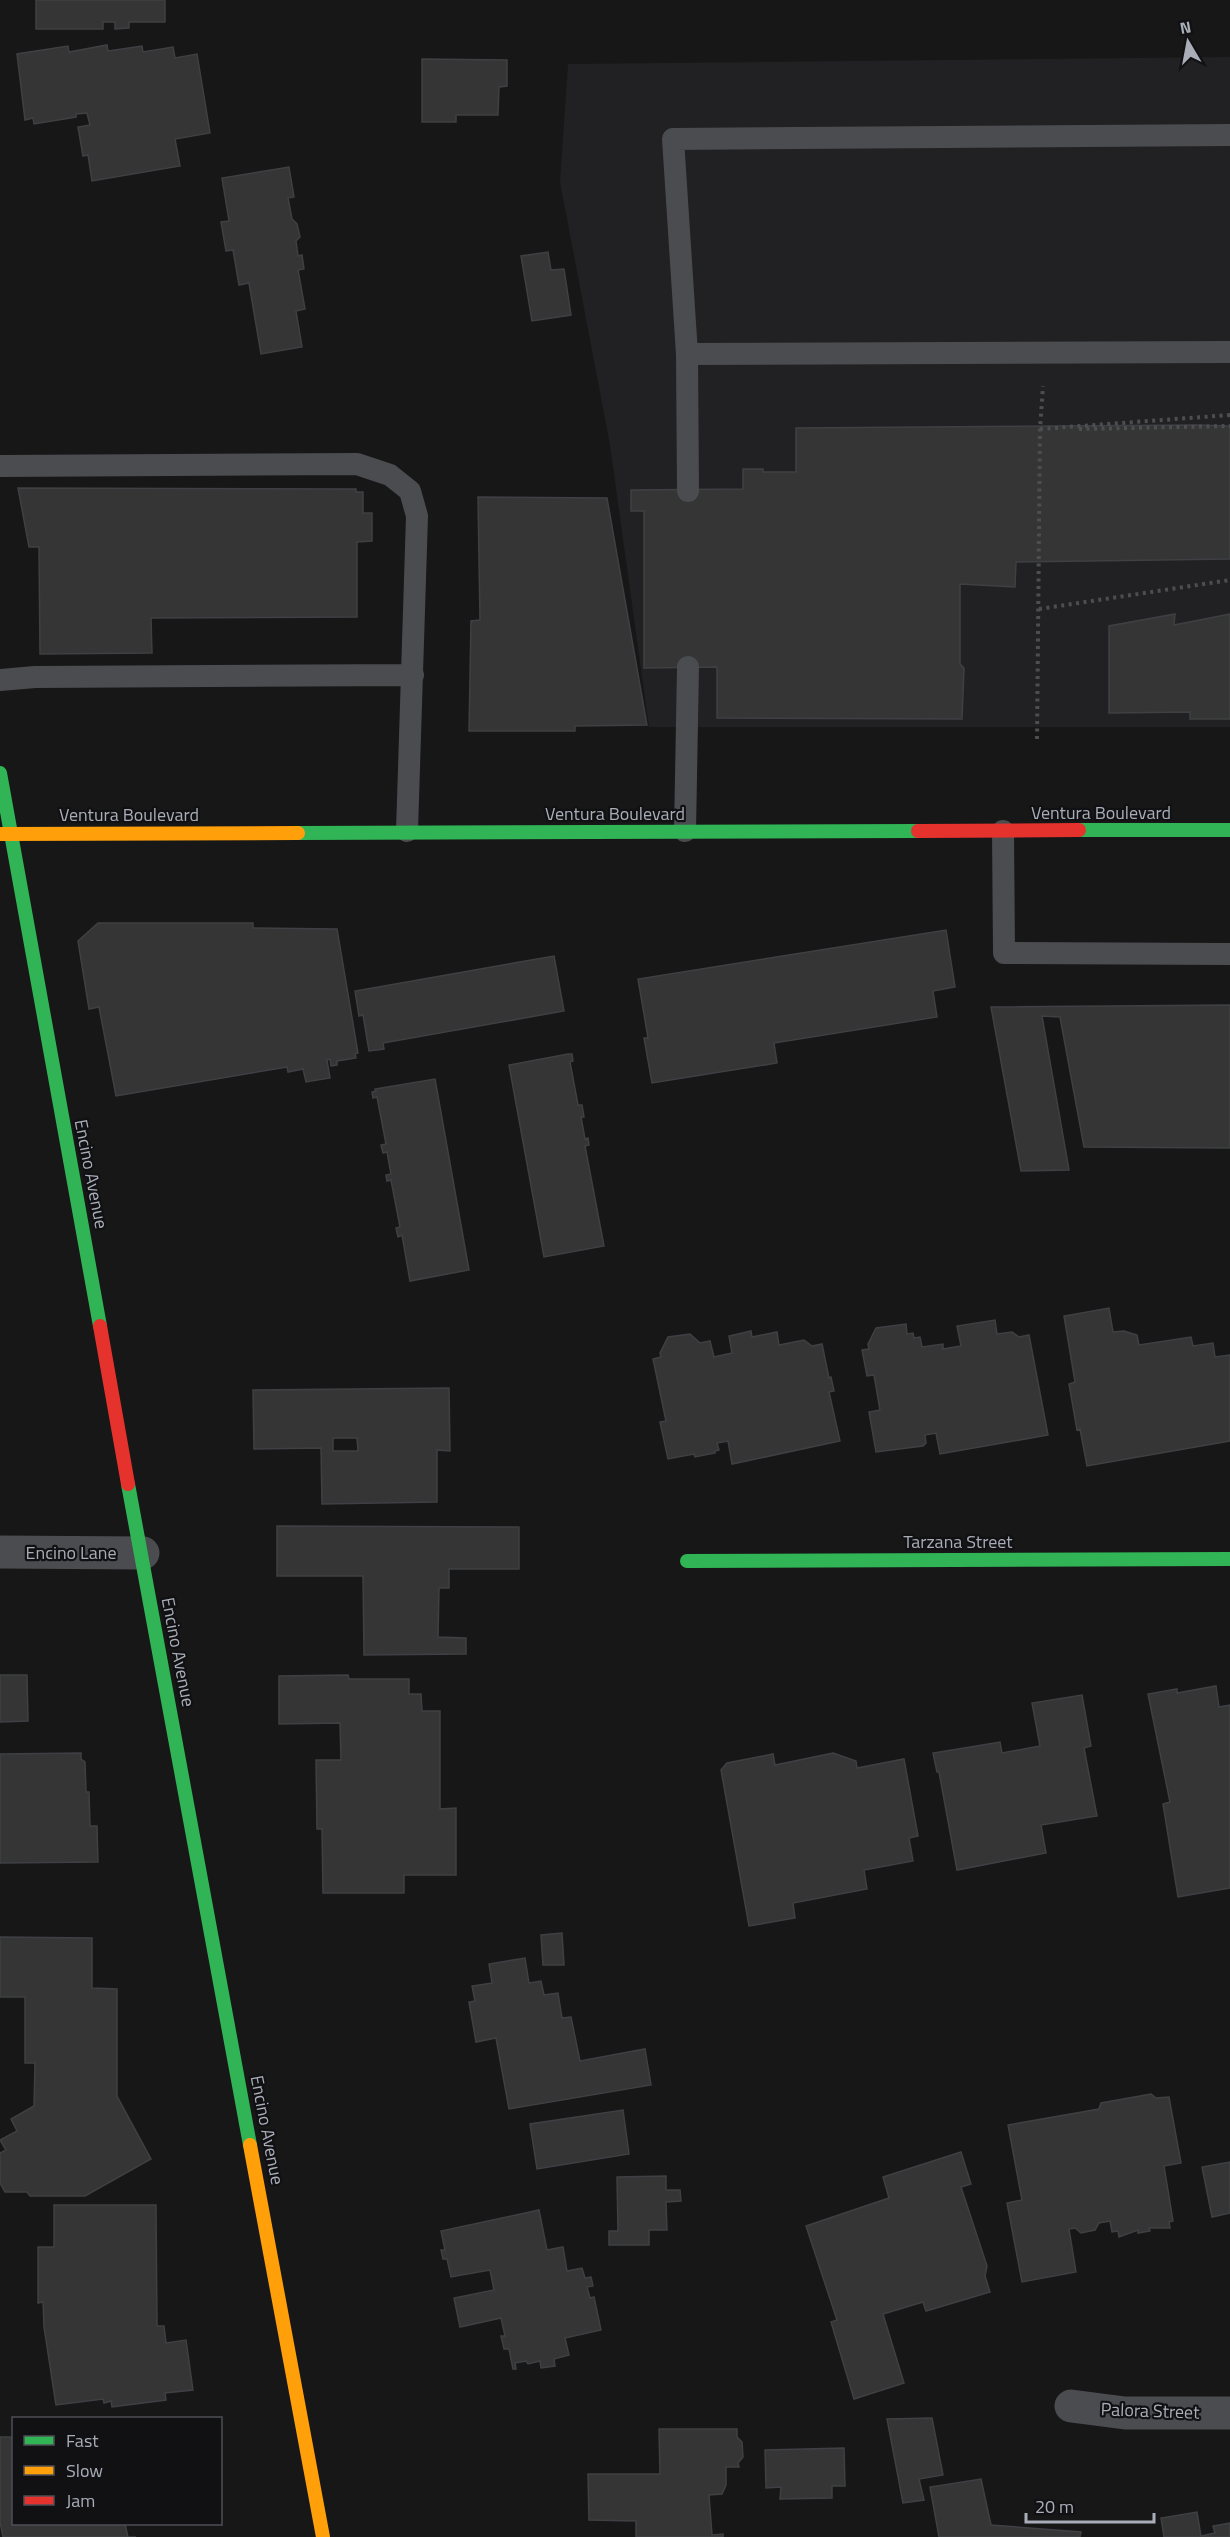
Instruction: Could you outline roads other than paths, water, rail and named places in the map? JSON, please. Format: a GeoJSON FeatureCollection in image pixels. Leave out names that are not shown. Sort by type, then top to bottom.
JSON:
{"type":"FeatureCollection","features":[{"type":"Feature","properties":{"kind":"street","name":"Encino Avenue"},"geometry":{"type":"LineString","coordinates":[[0,773],[5,834],[142,1553],[323,2537]]}},
{"type":"Feature","properties":{"kind":"street","name":"Ventura Boulevard"},"geometry":{"type":"LineString","coordinates":[[5,834],[1230,830]]}},
{"type":"Feature","properties":{"kind":"street","name":"Encino Lane"},"geometry":{"type":"LineString","coordinates":[[0,1552],[142,1553]]}},
{"type":"Feature","properties":{"kind":"street","name":"Tarzana Street"},"geometry":{"type":"LineString","coordinates":[[687,1561],[1230,1559]]}},
{"type":"Feature","properties":{"kind":"street","name":"Palora Street"},"geometry":{"type":"LineString","coordinates":[[1071,2406],[1125,2413],[1230,2413]]}},
{"type":"Feature","properties":{"kind":"lane"},"geometry":{"type":"LineString","coordinates":[[688,490],[687,354],[673,139],[1230,135]]}},
{"type":"Feature","properties":{"kind":"lane"},"geometry":{"type":"LineString","coordinates":[[687,354],[1230,352]]}},
{"type":"Feature","properties":{"kind":"lane"},"geometry":{"type":"LineString","coordinates":[[0,465],[357,464],[390,475],[410,491],[417,516],[407,831]]}},
{"type":"Feature","properties":{"kind":"lane"},"geometry":{"type":"LineString","coordinates":[[685,831],[688,667]]}},
{"type":"Feature","properties":{"kind":"lane"},"geometry":{"type":"LineString","coordinates":[[0,680],[47,677],[413,675]]}},
{"type":"Feature","properties":{"kind":"lane"},"geometry":{"type":"LineString","coordinates":[[1003,831],[1004,953],[1230,954]]}}]}
